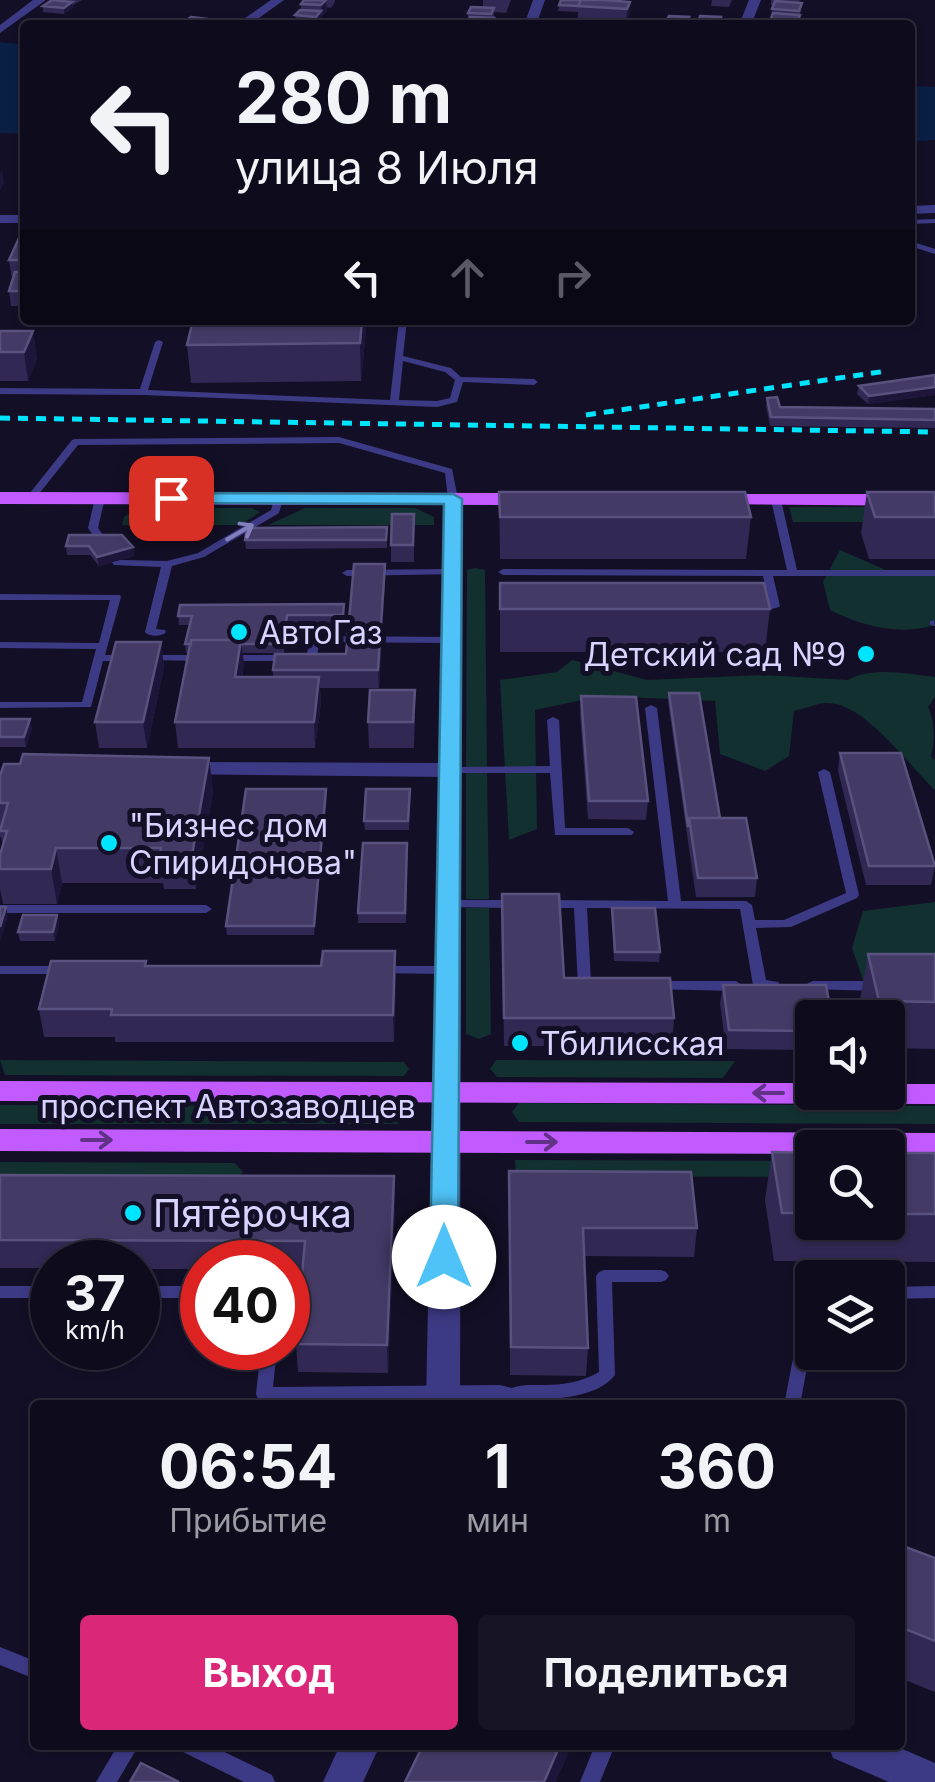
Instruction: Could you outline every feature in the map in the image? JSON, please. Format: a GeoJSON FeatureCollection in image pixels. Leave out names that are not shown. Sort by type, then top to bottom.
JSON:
{"type":"FeatureCollection","features":[{"type":"Feature","properties":{"kind":"main road"},"geometry":{"type":"LineString","coordinates":[[0,498],[550,499]]}},
{"type":"Feature","properties":{"kind":"main road"},"geometry":{"type":"LineString","coordinates":[[700,500],[935,500]]}},
{"type":"Feature","properties":{"kind":"main road","name":"проспект Автозаводцев"},"geometry":{"type":"LineString","coordinates":[[0,1091],[935,1094]]}},
{"type":"Feature","properties":{"kind":"main road","name":"проспект Автозаводцев"},"geometry":{"type":"LineString","coordinates":[[0,1140],[935,1144]]}},
{"type":"Feature","properties":{"kind":"street"},"geometry":{"type":"LineString","coordinates":[[0,30],[40,0]]}},
{"type":"Feature","properties":{"kind":"street"},"geometry":{"type":"LineString","coordinates":[[248,20],[278,0]]}},
{"type":"Feature","properties":{"kind":"street"},"geometry":{"type":"LineString","coordinates":[[443,1398],[453,499]]}},
{"type":"Feature","properties":{"kind":"street"},"geometry":{"type":"LineString","coordinates":[[148,770],[450,770]]}},
{"type":"Feature","properties":{"kind":"street"},"geometry":{"type":"LineString","coordinates":[[342,1782],[358,1750]]}},
{"type":"Feature","properties":{"kind":"street"},"geometry":{"type":"LineString","coordinates":[[859,1750],[934,1782]]}},
{"type":"Feature","properties":{"kind":"lane"},"geometry":{"type":"LineString","coordinates":[[394,402],[403,325]]}},
{"type":"Feature","properties":{"kind":"lane"},"geometry":{"type":"LineString","coordinates":[[143,392],[159,342]]}},
{"type":"Feature","properties":{"kind":"lane"},"geometry":{"type":"LineString","coordinates":[[400,358],[448,370],[460,379],[534,382]]}},
{"type":"Feature","properties":{"kind":"lane"},"geometry":{"type":"LineString","coordinates":[[0,392],[143,392],[437,404],[454,400],[460,379]]}},
{"type":"Feature","properties":{"kind":"lane"},"geometry":{"type":"LineString","coordinates":[[30,498],[75,442],[339,440],[449,470],[453,499]]}},
{"type":"Feature","properties":{"kind":"lane"},"geometry":{"type":"LineString","coordinates":[[100,498],[93,528],[118,563],[167,564],[201,554],[276,511],[278,498]]}},
{"type":"Feature","properties":{"kind":"lane"},"geometry":{"type":"LineString","coordinates":[[776,500],[793,572]]}},
{"type":"Feature","properties":{"kind":"lane"},"geometry":{"type":"LineString","coordinates":[[161,632],[150,632],[167,564]]}},
{"type":"Feature","properties":{"kind":"lane"},"geometry":{"type":"LineString","coordinates":[[347,573],[452,572]]}},
{"type":"Feature","properties":{"kind":"lane"},"geometry":{"type":"LineString","coordinates":[[503,572],[935,573]]}},
{"type":"Feature","properties":{"kind":"lane"},"geometry":{"type":"LineString","coordinates":[[737,606],[775,606],[767,572]]}},
{"type":"Feature","properties":{"kind":"lane"},"geometry":{"type":"LineString","coordinates":[[0,597],[116,597],[86,705],[0,704]]}},
{"type":"Feature","properties":{"kind":"lane"},"geometry":{"type":"LineString","coordinates":[[98,658],[312,658],[314,639],[452,640]]}},
{"type":"Feature","properties":{"kind":"lane"},"geometry":{"type":"LineString","coordinates":[[0,645],[103,646]]}},
{"type":"Feature","properties":{"kind":"lane"},"geometry":{"type":"LineString","coordinates":[[651,708],[675,904]]}},
{"type":"Feature","properties":{"kind":"lane"},"geometry":{"type":"LineString","coordinates":[[553,720],[559,832],[628,832]]}},
{"type":"Feature","properties":{"kind":"lane"},"geometry":{"type":"LineString","coordinates":[[450,770],[555,769]]}},
{"type":"Feature","properties":{"kind":"lane"},"geometry":{"type":"LineString","coordinates":[[749,924],[786,924],[853,894],[824,772]]}},
{"type":"Feature","properties":{"kind":"lane"},"geometry":{"type":"LineString","coordinates":[[448,904],[746,905],[760,986]]}},
{"type":"Feature","properties":{"kind":"lane"},"geometry":{"type":"LineString","coordinates":[[580,904],[586,986],[603,986]]}},
{"type":"Feature","properties":{"kind":"lane"},"geometry":{"type":"LineString","coordinates":[[0,909],[206,909]]}},
{"type":"Feature","properties":{"kind":"lane"},"geometry":{"type":"LineString","coordinates":[[0,970],[83,970]]}},
{"type":"Feature","properties":{"kind":"lane"},"geometry":{"type":"LineString","coordinates":[[364,970],[447,970]]}},
{"type":"Feature","properties":{"kind":"lane"},"geometry":{"type":"LineString","coordinates":[[639,986],[779,986]]}},
{"type":"Feature","properties":{"kind":"lane"},"geometry":{"type":"LineString","coordinates":[[799,986],[896,986]]}},
{"type":"Feature","properties":{"kind":"lane"},"geometry":{"type":"LineString","coordinates":[[267,1370],[264,1400],[443,1398],[593,1386],[607,1375],[604,1276],[661,1276]]}},
{"type":"Feature","properties":{"kind":"lane"},"geometry":{"type":"LineString","coordinates":[[0,1292],[30,1292]]}},
{"type":"Feature","properties":{"kind":"lane"},"geometry":{"type":"LineString","coordinates":[[905,1293],[935,1292]]}},
{"type":"Feature","properties":{"kind":"lane"},"geometry":{"type":"LineString","coordinates":[[793,1400],[799,1370]]}},
{"type":"Feature","properties":{"kind":"lane"},"geometry":{"type":"LineString","coordinates":[[500,1392],[530,1400]]}},
{"type":"Feature","properties":{"kind":"lane"},"geometry":{"type":"LineString","coordinates":[[0,1656],[30,1668]]}},
{"type":"Feature","properties":{"kind":"lane"},"geometry":{"type":"LineString","coordinates":[[106,1782],[127,1750]]}},
{"type":"Feature","properties":{"kind":"lane"},"geometry":{"type":"LineString","coordinates":[[200,1750],[265,1782]]}},
{"type":"Feature","properties":{"kind":"lane"},"geometry":{"type":"LineString","coordinates":[[590,1782],[603,1750]]}},
{"type":"Feature","properties":{"kind":"green space"},"geometry":{"type":"Polygon","coordinates":[[[789,507],[935,507],[935,522],[793,522],[789,507]]]}},
{"type":"Feature","properties":{"kind":"green space"},"geometry":{"type":"Polygon","coordinates":[[[136,508],[252,508],[260,512],[241,525],[122,525],[124,517],[136,508]]]}},
{"type":"Feature","properties":{"kind":"green space"},"geometry":{"type":"Polygon","coordinates":[[[305,508],[415,508],[434,517],[434,525],[268,525],[305,508]]]}},
{"type":"Feature","properties":{"kind":"green space"},"geometry":{"type":"Polygon","coordinates":[[[840,550],[895,574],[935,572],[935,625],[909,630],[881,628],[830,610],[823,582],[840,550]]]}},
{"type":"Feature","properties":{"kind":"green space"},"geometry":{"type":"Polygon","coordinates":[[[467,570],[485,570],[487,767],[466,767],[467,570]]]}},
{"type":"Feature","properties":{"kind":"green space"},"geometry":{"type":"Polygon","coordinates":[[[572,660],[647,680],[764,675],[848,680],[879,672],[935,677],[935,697],[928,707],[933,725],[935,790],[884,736],[840,705],[825,703],[794,711],[789,756],[765,771],[720,754],[715,701],[601,696],[535,710],[537,829],[509,840],[500,680],[557,672],[572,660]]]}},
{"type":"Feature","properties":{"kind":"green space"},"geometry":{"type":"Polygon","coordinates":[[[466,772],[487,772],[489,899],[466,899],[466,772]]]}},
{"type":"Feature","properties":{"kind":"green space"},"geometry":{"type":"Polygon","coordinates":[[[935,902],[935,994],[863,980],[852,948],[863,911],[935,902]]]}},
{"type":"Feature","properties":{"kind":"green space"},"geometry":{"type":"Polygon","coordinates":[[[466,908],[489,908],[491,1034],[479,1039],[466,1034],[466,908]]]}},
{"type":"Feature","properties":{"kind":"green space"},"geometry":{"type":"Polygon","coordinates":[[[0,1060],[404,1062],[409,1069],[404,1076],[5,1075],[0,1060]]]}},
{"type":"Feature","properties":{"kind":"green space"},"geometry":{"type":"Polygon","coordinates":[[[496,1060],[735,1061],[723,1078],[497,1077],[490,1069],[496,1060]]]}},
{"type":"Feature","properties":{"kind":"green space"},"geometry":{"type":"Polygon","coordinates":[[[519,1103],[795,1105],[795,1110],[905,1110],[905,1106],[935,1106],[935,1124],[519,1122],[512,1112],[519,1103]]]}},
{"type":"Feature","properties":{"kind":"green space"},"geometry":{"type":"Polygon","coordinates":[[[0,1105],[398,1106],[406,1115],[398,1124],[0,1124],[0,1105]]]}},
{"type":"Feature","properties":{"kind":"green space"},"geometry":{"type":"Polygon","coordinates":[[[515,1160],[795,1161],[795,1177],[516,1176],[515,1160]]]}},
{"type":"Feature","properties":{"kind":"green space"},"geometry":{"type":"Polygon","coordinates":[[[0,1162],[235,1163],[243,1172],[233,1182],[0,1182],[0,1162]]]}},
{"type":"Feature","properties":{"kind":"water"},"geometry":{"type":"Polygon","coordinates":[[[0,42],[20,44],[20,134],[0,133],[0,42]]]}},
{"type":"Feature","properties":{"kind":"water"},"geometry":{"type":"Polygon","coordinates":[[[915,86],[935,87],[935,140],[915,141],[915,86]]]}},
{"type":"Feature","properties":{"kind":"building"},"geometry":{"type":"Polygon","coordinates":[[[52,0],[72,2],[64,8],[43,6],[52,0]]]}},
{"type":"Feature","properties":{"kind":"building"},"geometry":{"type":"Polygon","coordinates":[[[304,0],[326,0],[321,5],[301,4],[304,0]]]}},
{"type":"Feature","properties":{"kind":"building"},"geometry":{"type":"Polygon","coordinates":[[[561,0],[581,0],[578,6],[559,5],[561,0]]]}},
{"type":"Feature","properties":{"kind":"building"},"geometry":{"type":"Polygon","coordinates":[[[581,0],[630,2],[627,9],[578,6],[581,0]]]}},
{"type":"Feature","properties":{"kind":"building"},"geometry":{"type":"Polygon","coordinates":[[[775,1],[802,3],[799,11],[772,9],[775,1]]]}},
{"type":"Feature","properties":{"kind":"building"},"geometry":{"type":"Polygon","coordinates":[[[471,7],[494,8],[491,14],[468,13],[471,7]]]}},
{"type":"Feature","properties":{"kind":"building"},"geometry":{"type":"Polygon","coordinates":[[[300,10],[321,11],[316,17],[295,15],[300,10]]]}},
{"type":"Feature","properties":{"kind":"building"},"geometry":{"type":"Polygon","coordinates":[[[773,13],[800,15],[798,20],[770,20],[773,13]]]}},
{"type":"Feature","properties":{"kind":"building"},"geometry":{"type":"Polygon","coordinates":[[[669,16],[689,17],[687,20],[667,20],[669,16]]]}},
{"type":"Feature","properties":{"kind":"building"},"geometry":{"type":"Polygon","coordinates":[[[700,16],[721,17],[720,20],[699,20],[700,16]]]}},
{"type":"Feature","properties":{"kind":"building"},"geometry":{"type":"Polygon","coordinates":[[[20,236],[20,260],[9,260],[20,236]]]}},
{"type":"Feature","properties":{"kind":"building"},"geometry":{"type":"Polygon","coordinates":[[[15,272],[20,272],[20,291],[9,291],[15,272]]]}},
{"type":"Feature","properties":{"kind":"building"},"geometry":{"type":"Polygon","coordinates":[[[192,325],[362,325],[360,343],[187,345],[192,325]]]}},
{"type":"Feature","properties":{"kind":"building"},"geometry":{"type":"Polygon","coordinates":[[[0,331],[33,331],[24,352],[0,352],[0,331]]]}},
{"type":"Feature","properties":{"kind":"building"},"geometry":{"type":"Polygon","coordinates":[[[935,375],[935,387],[869,396],[859,386],[935,375]]]}},
{"type":"Feature","properties":{"kind":"building"},"geometry":{"type":"Polygon","coordinates":[[[777,397],[780,407],[935,409],[935,420],[771,417],[767,398],[777,397]]]}},
{"type":"Feature","properties":{"kind":"building"},"geometry":{"type":"Polygon","coordinates":[[[499,492],[745,492],[751,517],[500,517],[499,492]]]}},
{"type":"Feature","properties":{"kind":"building"},"geometry":{"type":"Polygon","coordinates":[[[867,492],[935,492],[935,517],[875,517],[867,492]]]}},
{"type":"Feature","properties":{"kind":"building"},"geometry":{"type":"Polygon","coordinates":[[[392,514],[414,514],[413,545],[391,545],[392,514]]]}},
{"type":"Feature","properties":{"kind":"building"},"geometry":{"type":"Polygon","coordinates":[[[387,527],[386,540],[245,540],[247,528],[387,527]]]}},
{"type":"Feature","properties":{"kind":"building"},"geometry":{"type":"Polygon","coordinates":[[[69,535],[122,535],[133,547],[97,557],[89,546],[66,546],[69,535]]]}},
{"type":"Feature","properties":{"kind":"building"},"geometry":{"type":"Polygon","coordinates":[[[354,564],[385,564],[378,670],[273,670],[275,654],[346,654],[354,564]]]}},
{"type":"Feature","properties":{"kind":"building"},"geometry":{"type":"Polygon","coordinates":[[[500,583],[764,583],[770,609],[500,609],[500,583]]]}},
{"type":"Feature","properties":{"kind":"building"},"geometry":{"type":"Polygon","coordinates":[[[344,604],[343,615],[287,615],[284,644],[191,640],[191,644],[185,644],[192,616],[178,616],[180,605],[344,604]]]}},
{"type":"Feature","properties":{"kind":"building"},"geometry":{"type":"Polygon","coordinates":[[[191,640],[241,640],[235,677],[319,677],[314,722],[175,722],[191,640]]]}},
{"type":"Feature","properties":{"kind":"building"},"geometry":{"type":"Polygon","coordinates":[[[116,642],[161,642],[143,722],[95,722],[116,642]]]}},
{"type":"Feature","properties":{"kind":"building"},"geometry":{"type":"Polygon","coordinates":[[[370,690],[415,690],[413,722],[368,722],[370,690]]]}},
{"type":"Feature","properties":{"kind":"building"},"geometry":{"type":"Polygon","coordinates":[[[669,693],[699,693],[720,818],[689,818],[688,827],[669,693]]]}},
{"type":"Feature","properties":{"kind":"building"},"geometry":{"type":"Polygon","coordinates":[[[581,696],[636,697],[648,801],[589,801],[581,696]]]}},
{"type":"Feature","properties":{"kind":"building"},"geometry":{"type":"Polygon","coordinates":[[[0,719],[30,719],[24,737],[0,737],[0,719]]]}},
{"type":"Feature","properties":{"kind":"building"},"geometry":{"type":"Polygon","coordinates":[[[840,753],[901,753],[935,866],[869,866],[840,753]]]}},
{"type":"Feature","properties":{"kind":"building","name":"\"Бизнес дом Спиридонова\""},"geometry":{"type":"Polygon","coordinates":[[[23,754],[209,758],[192,855],[160,855],[161,848],[56,848],[51,869],[0,869],[7,831],[0,831],[8,803],[0,803],[0,776],[4,764],[20,764],[23,754]]]}},
{"type":"Feature","properties":{"kind":"building"},"geometry":{"type":"Polygon","coordinates":[[[246,789],[326,789],[314,926],[226,926],[246,789]]]}},
{"type":"Feature","properties":{"kind":"building"},"geometry":{"type":"Polygon","coordinates":[[[366,789],[410,789],[408,821],[364,821],[366,789]]]}},
{"type":"Feature","properties":{"kind":"building"},"geometry":{"type":"Polygon","coordinates":[[[689,818],[746,818],[757,878],[698,878],[689,818]]]}},
{"type":"Feature","properties":{"kind":"building"},"geometry":{"type":"Polygon","coordinates":[[[363,843],[407,843],[405,913],[358,913],[363,843]]]}},
{"type":"Feature","properties":{"kind":"building"},"geometry":{"type":"Polygon","coordinates":[[[502,894],[559,894],[564,978],[670,978],[674,1018],[504,1018],[502,894]]]}},
{"type":"Feature","properties":{"kind":"building"},"geometry":{"type":"Polygon","coordinates":[[[612,908],[655,908],[660,952],[615,952],[612,908]]]}},
{"type":"Feature","properties":{"kind":"building"},"geometry":{"type":"Polygon","coordinates":[[[23,915],[57,915],[53,932],[18,932],[23,915]]]}},
{"type":"Feature","properties":{"kind":"building"},"geometry":{"type":"Polygon","coordinates":[[[323,951],[395,951],[393,1015],[111,1015],[112,1009],[39,1009],[51,961],[146,961],[145,966],[321,966],[323,951]]]}},
{"type":"Feature","properties":{"kind":"building"},"geometry":{"type":"Polygon","coordinates":[[[868,954],[935,954],[935,1002],[879,1000],[868,954]]]}},
{"type":"Feature","properties":{"kind":"building"},"geometry":{"type":"Polygon","coordinates":[[[723,985],[826,985],[829,1000],[795,1000],[795,1031],[729,1030],[723,985]]]}},
{"type":"Feature","properties":{"kind":"building"},"geometry":{"type":"Polygon","coordinates":[[[772,1152],[795,1153],[795,1213],[782,1213],[772,1152]]]}},
{"type":"Feature","properties":{"kind":"building"},"geometry":{"type":"Polygon","coordinates":[[[905,1153],[935,1153],[935,1214],[905,1214],[905,1153]]]}},
{"type":"Feature","properties":{"kind":"building"},"geometry":{"type":"Polygon","coordinates":[[[509,1171],[691,1172],[697,1228],[583,1228],[588,1348],[511,1347],[509,1171]]]}},
{"type":"Feature","properties":{"kind":"building"},"geometry":{"type":"Polygon","coordinates":[[[0,1175],[394,1176],[387,1345],[310,1344],[310,1240],[0,1240],[0,1175]]]}},
{"type":"Feature","properties":{"kind":"building"},"geometry":{"type":"Polygon","coordinates":[[[905,1547],[935,1558],[935,1641],[905,1629],[905,1547]]]}},
{"type":"Feature","properties":{"kind":"building"},"geometry":{"type":"Polygon","coordinates":[[[421,1750],[558,1750],[544,1782],[405,1782],[421,1750]]]}},
{"type":"Feature","properties":{"kind":"building"},"geometry":{"type":"Polygon","coordinates":[[[141,1763],[179,1782],[130,1782],[141,1763]]]}},
{"type":"Feature","properties":{"kind":"railway"},"geometry":{"type":"LineString","coordinates":[[586,415],[887,371]]}},
{"type":"Feature","properties":{"kind":"railway"},"geometry":{"type":"LineString","coordinates":[[0,418],[935,432]]}},
{"type":"Feature","properties":{"kind":"place","name":"АвтоГаз"},"geometry":{"type":"Point","coordinates":[239,632]}},
{"type":"Feature","properties":{"kind":"place","name":"Детский сад №9"},"geometry":{"type":"Point","coordinates":[866,654]}},
{"type":"Feature","properties":{"kind":"place","name":"\"Бизнес дом Спиридонова\""},"geometry":{"type":"Point","coordinates":[109,843]}},
{"type":"Feature","properties":{"kind":"place","name":"Тбилисская"},"geometry":{"type":"Point","coordinates":[520,1043]}},
{"type":"Feature","properties":{"kind":"place","name":"Пятёрочка"},"geometry":{"type":"Point","coordinates":[133,1213]}},
{"type":"Feature","properties":{"kind":"route"},"geometry":{"type":"LineString","coordinates":[[171,498],[453,499],[444,1257]]}}]}
